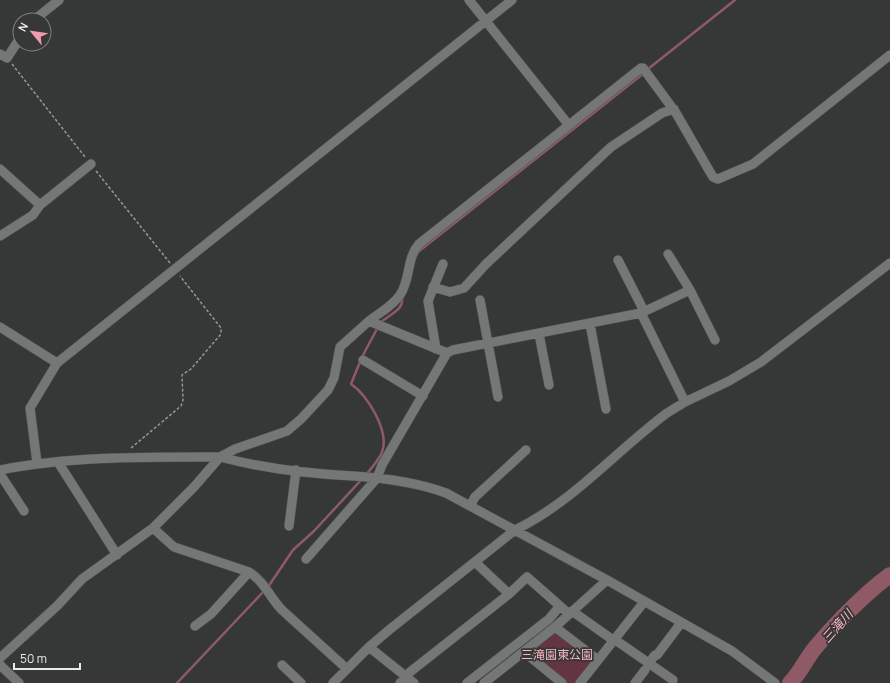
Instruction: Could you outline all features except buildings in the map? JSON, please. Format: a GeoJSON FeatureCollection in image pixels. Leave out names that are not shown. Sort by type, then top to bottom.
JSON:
{"type":"FeatureCollection","features":[{"type":"Feature","properties":{"kind":"street"},"geometry":{"type":"LineString","coordinates":[[44,12],[59,0]]}},
{"type":"Feature","properties":{"kind":"street"},"geometry":{"type":"LineString","coordinates":[[469,0],[568,124]]}},
{"type":"Feature","properties":{"kind":"street"},"geometry":{"type":"LineString","coordinates":[[37,463],[30,408],[57,363],[512,0]]}},
{"type":"Feature","properties":{"kind":"street"},"geometry":{"type":"LineString","coordinates":[[0,54],[7,58],[12,50]]}},
{"type":"Feature","properties":{"kind":"street"},"geometry":{"type":"LineString","coordinates":[[0,658],[57,606],[78,582],[153,528],[194,487],[220,457],[235,449],[287,431],[301,419],[326,394],[330,386],[340,347],[388,308],[400,294],[408,275],[410,258],[419,244],[568,124],[641,68],[643,68],[650,76],[674,109],[713,178],[718,179],[753,164],[890,55]]}},
{"type":"Feature","properties":{"kind":"street"},"geometry":{"type":"LineString","coordinates":[[433,286],[450,292],[464,288],[486,264],[611,147],[662,113],[674,109]]}},
{"type":"Feature","properties":{"kind":"street"},"geometry":{"type":"LineString","coordinates":[[0,236],[33,215],[40,205],[91,164]]}},
{"type":"Feature","properties":{"kind":"street"},"geometry":{"type":"LineString","coordinates":[[0,170],[17,183],[40,205]]}},
{"type":"Feature","properties":{"kind":"street"},"geometry":{"type":"LineString","coordinates":[[668,254],[690,290],[715,340]]}},
{"type":"Feature","properties":{"kind":"street"},"geometry":{"type":"LineString","coordinates":[[618,260],[685,402]]}},
{"type":"Feature","properties":{"kind":"street"},"geometry":{"type":"LineString","coordinates":[[334,683],[369,647],[515,530],[534,521],[556,506],[646,429],[685,402],[729,381],[761,362],[890,263]]}},
{"type":"Feature","properties":{"kind":"street"},"geometry":{"type":"LineString","coordinates":[[436,349],[428,301],[443,264]]}},
{"type":"Feature","properties":{"kind":"street"},"geometry":{"type":"LineString","coordinates":[[306,559],[374,477],[447,353],[453,350],[590,324],[643,312],[690,290]]}},
{"type":"Feature","properties":{"kind":"street"},"geometry":{"type":"LineString","coordinates":[[480,300],[498,397]]}},
{"type":"Feature","properties":{"kind":"street"},"geometry":{"type":"LineString","coordinates":[[371,322],[447,353]]}},
{"type":"Feature","properties":{"kind":"street"},"geometry":{"type":"LineString","coordinates":[[590,324],[606,409]]}},
{"type":"Feature","properties":{"kind":"street"},"geometry":{"type":"LineString","coordinates":[[0,327],[57,363]]}},
{"type":"Feature","properties":{"kind":"street"},"geometry":{"type":"LineString","coordinates":[[539,334],[549,385]]}},
{"type":"Feature","properties":{"kind":"street"},"geometry":{"type":"LineString","coordinates":[[363,360],[422,396]]}},
{"type":"Feature","properties":{"kind":"street"},"geometry":{"type":"LineString","coordinates":[[470,506],[474,497],[526,450]]}},
{"type":"Feature","properties":{"kind":"street"},"geometry":{"type":"LineString","coordinates":[[0,470],[37,463],[122,459],[220,457],[237,462],[296,470],[374,477],[424,485],[446,493],[607,580],[732,651],[775,683]]}},
{"type":"Feature","properties":{"kind":"street"},"geometry":{"type":"LineString","coordinates":[[58,462],[117,555]]}},
{"type":"Feature","properties":{"kind":"street"},"geometry":{"type":"LineString","coordinates":[[288,526],[296,470]]}},
{"type":"Feature","properties":{"kind":"street"},"geometry":{"type":"LineString","coordinates":[[0,474],[24,511]]}},
{"type":"Feature","properties":{"kind":"street"},"geometry":{"type":"LineString","coordinates":[[153,528],[174,547],[250,572],[263,583],[282,610],[347,669]]}},
{"type":"Feature","properties":{"kind":"street"},"geometry":{"type":"LineString","coordinates":[[475,562],[509,594]]}},
{"type":"Feature","properties":{"kind":"street"},"geometry":{"type":"LineString","coordinates":[[194,626],[211,614],[250,572]]}},
{"type":"Feature","properties":{"kind":"street"},"geometry":{"type":"LineString","coordinates":[[403,680],[509,594],[527,577],[560,606],[614,640],[647,667],[673,680]]}},
{"type":"Feature","properties":{"kind":"street"},"geometry":{"type":"LineString","coordinates":[[486,682],[555,627],[607,580]]}},
{"type":"Feature","properties":{"kind":"street"},"geometry":{"type":"LineString","coordinates":[[580,683],[644,602]]}},
{"type":"Feature","properties":{"kind":"street"},"geometry":{"type":"LineString","coordinates":[[467,683],[549,619],[560,606]]}},
{"type":"Feature","properties":{"kind":"street"},"geometry":{"type":"LineString","coordinates":[[635,683],[681,623]]}},
{"type":"Feature","properties":{"kind":"street"},"geometry":{"type":"LineString","coordinates":[[555,627],[598,660]]}},
{"type":"Feature","properties":{"kind":"street"},"geometry":{"type":"LineString","coordinates":[[369,647],[403,680],[414,683]]}},
{"type":"Feature","properties":{"kind":"street"},"geometry":{"type":"LineString","coordinates":[[524,652],[562,683]]}},
{"type":"Feature","properties":{"kind":"street"},"geometry":{"type":"LineString","coordinates":[[0,665],[19,683]]}},
{"type":"Feature","properties":{"kind":"street"},"geometry":{"type":"LineString","coordinates":[[282,665],[301,683]]}},
{"type":"Feature","properties":{"kind":"path"},"geometry":{"type":"LineString","coordinates":[[122,459],[125,454],[181,406],[183,400],[182,375],[191,369],[222,334],[221,328],[175,270]]}},
{"type":"Feature","properties":{"kind":"green space","name":"三滝園東公園"},"geometry":{"type":"Polygon","coordinates":[[[557,631],[592,658],[592,664],[575,683],[567,683],[530,653],[531,650],[557,631]]]}},
{"type":"Feature","properties":{"kind":"waterway"},"geometry":{"type":"LineString","coordinates":[[648,69],[735,0]]}},
{"type":"Feature","properties":{"kind":"waterway"},"geometry":{"type":"LineString","coordinates":[[418,252],[644,73]]}},
{"type":"Feature","properties":{"kind":"waterway"},"geometry":{"type":"LineString","coordinates":[[380,323],[398,310],[402,303],[402,299]]}},
{"type":"Feature","properties":{"kind":"waterway"},"geometry":{"type":"LineString","coordinates":[[366,475],[382,452],[384,444],[383,434],[376,414],[364,396],[351,384],[362,357],[378,327]]}},
{"type":"Feature","properties":{"kind":"waterway"},"geometry":{"type":"LineString","coordinates":[[268,587],[293,550],[314,531],[363,478]]}},
{"type":"Feature","properties":{"kind":"waterway","name":"三滝川"},"geometry":{"type":"LineString","coordinates":[[790,683],[815,648],[832,628],[860,600],[890,575]]}},
{"type":"Feature","properties":{"kind":"waterway"},"geometry":{"type":"LineString","coordinates":[[177,683],[264,591]]}}]}
